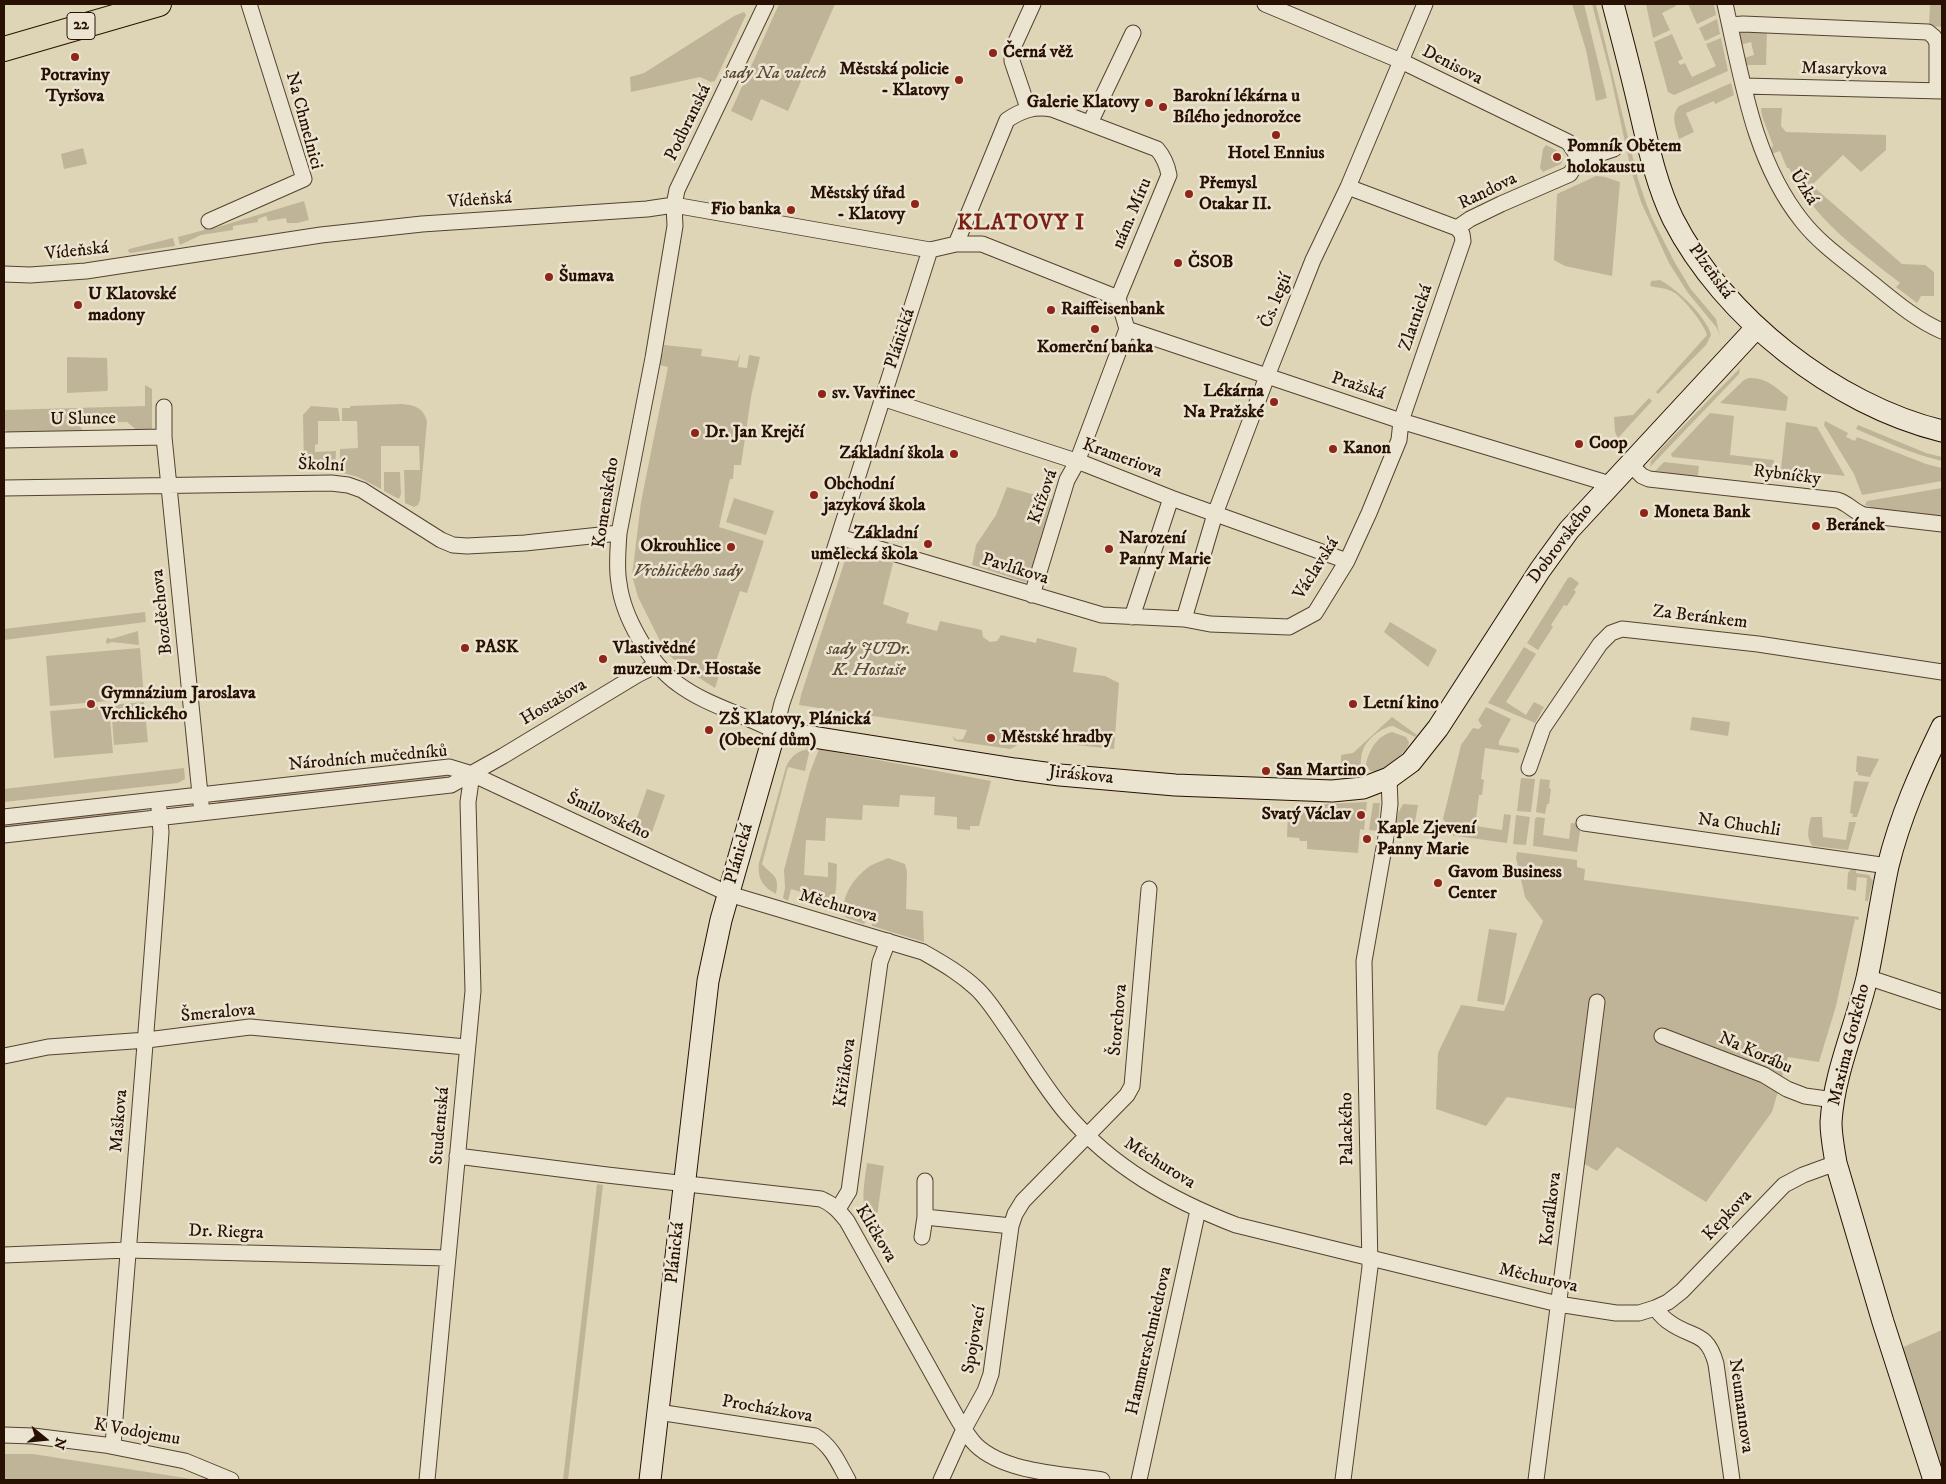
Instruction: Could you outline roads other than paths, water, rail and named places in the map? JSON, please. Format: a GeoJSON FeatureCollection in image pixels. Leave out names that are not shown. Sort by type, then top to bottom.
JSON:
{"type":"FeatureCollection","features":[{"type":"Feature","properties":{"kind":"main road","name":"22"},"geometry":{"type":"LineString","coordinates":[[4,49],[159,4]]}},
{"type":"Feature","properties":{"kind":"main road","name":"Plzeňská"},"geometry":{"type":"LineString","coordinates":[[1613,4],[1651,160],[1673,219],[1694,254],[1723,293],[1789,356],[1830,382],[1886,412],[1924,427],[1942,431]]}},
{"type":"Feature","properties":{"kind":"main road","name":"Dobrovského"},"geometry":{"type":"LineString","coordinates":[[1389,778],[1404,769],[1421,752],[1540,570],[1569,530],[1629,463],[1757,327]]}},
{"type":"Feature","properties":{"kind":"main road","name":"Maxima Gorkého"},"geometry":{"type":"LineString","coordinates":[[1934,1480],[1883,1322],[1836,1163],[1831,1122],[1834,1100],[1867,977],[1888,866],[1912,790],[1942,728]]}},
{"type":"Feature","properties":{"kind":"main road","name":"Jiráskova"},"geometry":{"type":"LineString","coordinates":[[775,731],[1015,769],[1175,785],[1280,790],[1348,790],[1363,788],[1389,778]]}},
{"type":"Feature","properties":{"kind":"main road","name":"Plánická"},"geometry":{"type":"LineString","coordinates":[[650,1480],[713,949],[775,731]]}},
{"type":"Feature","properties":{"kind":"street","name":"Na Chmelnici"},"geometry":{"type":"LineString","coordinates":[[209,221],[304,180],[249,4]]}},
{"type":"Feature","properties":{"kind":"street","name":"Podbranská"},"geometry":{"type":"LineString","coordinates":[[674,205],[677,190],[766,4]]}},
{"type":"Feature","properties":{"kind":"street"},"geometry":{"type":"LineString","coordinates":[[1033,4],[1012,50],[1012,61],[1028,108],[1007,120],[956,244],[982,244],[1118,298],[1127,329]]}},
{"type":"Feature","properties":{"kind":"street","name":"Denisova"},"geometry":{"type":"LineString","coordinates":[[1265,4],[1401,61],[1568,142],[1577,158]]}},
{"type":"Feature","properties":{"kind":"street","name":"Čs. legií"},"geometry":{"type":"LineString","coordinates":[[1184,619],[1216,514],[1267,376],[1313,260],[1348,187],[1426,4]]}},
{"type":"Feature","properties":{"kind":"street","name":"Úzká"},"geometry":{"type":"LineString","coordinates":[[1725,4],[1755,127],[1767,163],[1783,195],[1802,222],[1829,249],[1919,319],[1942,331]]}},
{"type":"Feature","properties":{"kind":"street"},"geometry":{"type":"LineString","coordinates":[[1730,25],[1928,32],[1937,43],[1939,91]]}},
{"type":"Feature","properties":{"kind":"street"},"geometry":{"type":"LineString","coordinates":[[1090,124],[1133,33]]}},
{"type":"Feature","properties":{"kind":"street","name":"Masarykova"},"geometry":{"type":"LineString","coordinates":[[1744,86],[1939,91]]}},
{"type":"Feature","properties":{"kind":"street","name":"nám. Míru"},"geometry":{"type":"LineString","coordinates":[[1028,108],[1052,109],[1157,149],[1165,158],[1169,176],[1118,298]]}},
{"type":"Feature","properties":{"kind":"street"},"geometry":{"type":"LineString","coordinates":[[1577,158],[1593,156],[1614,149]]}},
{"type":"Feature","properties":{"kind":"street","name":"Randova"},"geometry":{"type":"LineString","coordinates":[[1348,187],[1457,228],[1470,219],[1501,204],[1564,178],[1574,170],[1577,158]]}},
{"type":"Feature","properties":{"kind":"street","name":"Vídeňská"},"geometry":{"type":"LineString","coordinates":[[4,274],[30,275],[86,271],[321,234],[647,209],[674,205],[930,250],[956,244]]}},
{"type":"Feature","properties":{"kind":"street","name":"Komenského"},"geometry":{"type":"LineString","coordinates":[[674,205],[675,226],[619,533],[617,561],[619,584],[623,603],[657,665],[679,685],[775,731]]}},
{"type":"Feature","properties":{"kind":"street","name":"Zlatnická"},"geometry":{"type":"LineString","coordinates":[[1401,421],[1463,241],[1462,234],[1457,228]]}},
{"type":"Feature","properties":{"kind":"street","name":"Plánická"},"geometry":{"type":"LineString","coordinates":[[775,731],[782,703],[839,537],[930,250]]}},
{"type":"Feature","properties":{"kind":"street","name":"Pražská"},"geometry":{"type":"LineString","coordinates":[[1127,329],[1401,421],[1610,484]]}},
{"type":"Feature","properties":{"kind":"street","name":"Křížová"},"geometry":{"type":"LineString","coordinates":[[1032,595],[1067,480],[1077,462],[1127,329]]}},
{"type":"Feature","properties":{"kind":"street","name":"Krameriova"},"geometry":{"type":"LineString","coordinates":[[882,398],[1085,464],[1171,498],[1347,561]]}},
{"type":"Feature","properties":{"kind":"street","name":"Bozděchova"},"geometry":{"type":"LineString","coordinates":[[164,407],[164,437],[203,813]]}},
{"type":"Feature","properties":{"kind":"street","name":"Václavská"},"geometry":{"type":"LineString","coordinates":[[1184,619],[1210,624],[1289,627],[1315,613],[1347,561],[1370,513],[1399,440],[1401,421]]}},
{"type":"Feature","properties":{"kind":"street","name":"U Slunce"},"geometry":{"type":"LineString","coordinates":[[4,440],[164,437]]}},
{"type":"Feature","properties":{"kind":"street","name":"Rybníčky"},"geometry":{"type":"LineString","coordinates":[[1629,463],[1642,476],[1649,479],[1837,500],[1846,503],[1858,513],[1864,515],[1942,524]]}},
{"type":"Feature","properties":{"kind":"street","name":"Školní"},"geometry":{"type":"LineString","coordinates":[[4,488],[331,483],[348,485],[362,490],[441,540],[453,545],[524,543],[619,533]]}},
{"type":"Feature","properties":{"kind":"street"},"geometry":{"type":"LineString","coordinates":[[1132,617],[1171,498]]}},
{"type":"Feature","properties":{"kind":"street","name":"Pavlíkova"},"geometry":{"type":"LineString","coordinates":[[839,537],[1102,616],[1184,619]]}},
{"type":"Feature","properties":{"kind":"street","name":"Za Beránkem"},"geometry":{"type":"LineString","coordinates":[[1529,768],[1544,728],[1600,644],[1611,633],[1622,629],[1758,644],[1942,672]]}},
{"type":"Feature","properties":{"kind":"street","name":"Hostašova"},"geometry":{"type":"LineString","coordinates":[[472,774],[637,675],[657,665]]}},
{"type":"Feature","properties":{"kind":"street","name":"Národních mučedníků"},"geometry":{"type":"LineString","coordinates":[[4,817],[449,767],[472,774]]}},
{"type":"Feature","properties":{"kind":"street","name":"Národních mučedníků"},"geometry":{"type":"LineString","coordinates":[[4,835],[451,786],[472,774]]}},
{"type":"Feature","properties":{"kind":"street","name":"Šmilovského"},"geometry":{"type":"LineString","coordinates":[[472,774],[729,894]]}},
{"type":"Feature","properties":{"kind":"street","name":"Studentská"},"geometry":{"type":"LineString","coordinates":[[427,1480],[466,1047],[473,990],[468,802],[472,774]]}},
{"type":"Feature","properties":{"kind":"street","name":"Palackého"},"geometry":{"type":"LineString","coordinates":[[1344,1480],[1370,1267],[1364,961],[1387,832],[1390,804],[1389,778]]}},
{"type":"Feature","properties":{"kind":"street","name":"Maškova"},"geometry":{"type":"LineString","coordinates":[[113,1446],[127,1250],[147,1040],[161,832],[158,800]]}},
{"type":"Feature","properties":{"kind":"street","name":"Na Chuchli"},"geometry":{"type":"LineString","coordinates":[[1584,823],[1888,866]]}},
{"type":"Feature","properties":{"kind":"street","name":"Štorchova"},"geometry":{"type":"LineString","coordinates":[[1087,1135],[1127,1095],[1132,1086],[1149,889]]}},
{"type":"Feature","properties":{"kind":"street","name":"Měchurova"},"geometry":{"type":"LineString","coordinates":[[729,894],[923,952],[952,968],[976,989],[993,1008],[1066,1113],[1087,1135],[1105,1152],[1139,1177],[1166,1194],[1198,1210],[1236,1224],[1558,1304],[1616,1313],[1638,1313],[1655,1308]]}},
{"type":"Feature","properties":{"kind":"street","name":"Křižíkova"},"geometry":{"type":"LineString","coordinates":[[838,1209],[849,1191],[880,962],[888,941]]}},
{"type":"Feature","properties":{"kind":"street"},"geometry":{"type":"LineString","coordinates":[[1867,977],[1942,1002]]}},
{"type":"Feature","properties":{"kind":"street","name":"Korálkova"},"geometry":{"type":"LineString","coordinates":[[1536,1480],[1597,1002]]}},
{"type":"Feature","properties":{"kind":"street","name":"Šmeralova"},"geometry":{"type":"LineString","coordinates":[[4,1056],[48,1047],[147,1040],[250,1027],[466,1047]]}},
{"type":"Feature","properties":{"kind":"street","name":"Na Korábu"},"geometry":{"type":"LineString","coordinates":[[1662,1036],[1764,1075],[1787,1089],[1805,1096],[1834,1100]]}},
{"type":"Feature","properties":{"kind":"street","name":"Spojovací"},"geometry":{"type":"LineString","coordinates":[[940,1480],[964,1428],[985,1391],[991,1374],[1011,1226],[1016,1214],[1023,1201],[1065,1160],[1087,1135]]}},
{"type":"Feature","properties":{"kind":"street","name":"Kličkova"},"geometry":{"type":"LineString","coordinates":[[457,1156],[821,1199],[838,1209],[847,1221],[964,1428],[977,1445],[992,1456],[1011,1465],[1102,1480]]}},
{"type":"Feature","properties":{"kind":"street","name":"Kepkova"},"geometry":{"type":"LineString","coordinates":[[1655,1308],[1668,1302],[1682,1291],[1784,1185],[1803,1175],[1836,1163]]}},
{"type":"Feature","properties":{"kind":"street"},"geometry":{"type":"LineString","coordinates":[[922,1237],[925,1216],[925,1181]]}},
{"type":"Feature","properties":{"kind":"street","name":"Hammerschmiedtova"},"geometry":{"type":"LineString","coordinates":[[1138,1480],[1198,1210]]}},
{"type":"Feature","properties":{"kind":"street"},"geometry":{"type":"LineString","coordinates":[[925,1216],[1011,1226]]}},
{"type":"Feature","properties":{"kind":"street","name":"Dr. Riegra"},"geometry":{"type":"LineString","coordinates":[[4,1255],[127,1250],[447,1258]]}},
{"type":"Feature","properties":{"kind":"street","name":"Neumannova"},"geometry":{"type":"LineString","coordinates":[[1655,1308],[1669,1322],[1697,1336],[1713,1350],[1732,1480]]}},
{"type":"Feature","properties":{"kind":"street","name":"Procházkova"},"geometry":{"type":"LineString","coordinates":[[658,1412],[815,1436],[829,1448],[848,1480]]}},
{"type":"Feature","properties":{"kind":"street","name":"K Vodojemu"},"geometry":{"type":"LineString","coordinates":[[4,1435],[33,1436],[113,1446],[185,1461],[231,1480]]}},
{"type":"Feature","properties":{"kind":"place","name":"Černá věž"},"geometry":{"type":"Point","coordinates":[993,53]}},
{"type":"Feature","properties":{"kind":"place","name":"Potraviny Tyršova"},"geometry":{"type":"Point","coordinates":[75,57]}},
{"type":"Feature","properties":{"kind":"place","name":"Městská policie - Klatovy"},"geometry":{"type":"Point","coordinates":[959,80]}},
{"type":"Feature","properties":{"kind":"place","name":"Galerie Klatovy"},"geometry":{"type":"Point","coordinates":[1149,103]}},
{"type":"Feature","properties":{"kind":"place","name":"Barokní lékárna u Bílého jednorožce"},"geometry":{"type":"Point","coordinates":[1163,107]}},
{"type":"Feature","properties":{"kind":"place","name":"Hotel Ennius"},"geometry":{"type":"Point","coordinates":[1276,135]}},
{"type":"Feature","properties":{"kind":"place","name":"Pomník Obětem holokaustu"},"geometry":{"type":"Point","coordinates":[1557,157]}},
{"type":"Feature","properties":{"kind":"place","name":"Přemysl Otakar II."},"geometry":{"type":"Point","coordinates":[1189,194]}},
{"type":"Feature","properties":{"kind":"place","name":"Městský úřad - Klatovy"},"geometry":{"type":"Point","coordinates":[915,204]}},
{"type":"Feature","properties":{"kind":"place","name":"Fio banka"},"geometry":{"type":"Point","coordinates":[791,210]}},
{"type":"Feature","properties":{"kind":"place","name":"ČSOB"},"geometry":{"type":"Point","coordinates":[1178,263]}},
{"type":"Feature","properties":{"kind":"place","name":"Šumava"},"geometry":{"type":"Point","coordinates":[549,277]}},
{"type":"Feature","properties":{"kind":"place","name":"U Klatovské madony"},"geometry":{"type":"Point","coordinates":[78,305]}},
{"type":"Feature","properties":{"kind":"place","name":"Raiffeisenbank"},"geometry":{"type":"Point","coordinates":[1051,310]}},
{"type":"Feature","properties":{"kind":"place","name":"Komerční banka"},"geometry":{"type":"Point","coordinates":[1095,329]}},
{"type":"Feature","properties":{"kind":"place","name":"sv. Vavřinec"},"geometry":{"type":"Point","coordinates":[822,394]}},
{"type":"Feature","properties":{"kind":"place","name":"Lékárna Na Pražské"},"geometry":{"type":"Point","coordinates":[1274,402]}},
{"type":"Feature","properties":{"kind":"place","name":"Dr. Jan Krejčí"},"geometry":{"type":"Point","coordinates":[695,433]}},
{"type":"Feature","properties":{"kind":"place","name":"Coop"},"geometry":{"type":"Point","coordinates":[1579,444]}},
{"type":"Feature","properties":{"kind":"place","name":"Kanon"},"geometry":{"type":"Point","coordinates":[1333,449]}},
{"type":"Feature","properties":{"kind":"place","name":"Základní škola"},"geometry":{"type":"Point","coordinates":[954,454]}},
{"type":"Feature","properties":{"kind":"place","name":"Obchodní jazyková škola"},"geometry":{"type":"Point","coordinates":[814,495]}},
{"type":"Feature","properties":{"kind":"place","name":"Moneta Bank"},"geometry":{"type":"Point","coordinates":[1644,513]}},
{"type":"Feature","properties":{"kind":"place","name":"Beránek"},"geometry":{"type":"Point","coordinates":[1816,526]}},
{"type":"Feature","properties":{"kind":"place","name":"Základní umělecká škola"},"geometry":{"type":"Point","coordinates":[928,544]}},
{"type":"Feature","properties":{"kind":"place","name":"Okrouhlice"},"geometry":{"type":"Point","coordinates":[731,547]}},
{"type":"Feature","properties":{"kind":"place","name":"Narození Panny Marie"},"geometry":{"type":"Point","coordinates":[1109,549]}},
{"type":"Feature","properties":{"kind":"place","name":"PASK"},"geometry":{"type":"Point","coordinates":[465,648]}},
{"type":"Feature","properties":{"kind":"place","name":"Vlastivědné muzeum Dr. Hostaše"},"geometry":{"type":"Point","coordinates":[603,659]}},
{"type":"Feature","properties":{"kind":"place","name":"Gymnázium Jaroslava Vrchlického"},"geometry":{"type":"Point","coordinates":[91,704]}},
{"type":"Feature","properties":{"kind":"place","name":"Letní kino"},"geometry":{"type":"Point","coordinates":[1353,704]}},
{"type":"Feature","properties":{"kind":"place","name":"ZŠ Klatovy, Plánická (Obecní dům)"},"geometry":{"type":"Point","coordinates":[709,730]}},
{"type":"Feature","properties":{"kind":"place","name":"Městské hradby"},"geometry":{"type":"Point","coordinates":[991,738]}},
{"type":"Feature","properties":{"kind":"place","name":"San Martino"},"geometry":{"type":"Point","coordinates":[1266,771]}},
{"type":"Feature","properties":{"kind":"place","name":"Svatý Václav"},"geometry":{"type":"Point","coordinates":[1361,815]}},
{"type":"Feature","properties":{"kind":"place","name":"Kaple Zjevení Panny Marie"},"geometry":{"type":"Point","coordinates":[1367,839]}},
{"type":"Feature","properties":{"kind":"place","name":"Gavom Business Center"},"geometry":{"type":"Point","coordinates":[1438,883]}},
{"type":"Feature","properties":{"kind":"district","name":"KLATOVY I"},"geometry":{"type":"Point","coordinates":[1021,224]}},
{"type":"Feature","properties":{"kind":"park label","name":"sady Na valech"},"geometry":{"type":"Point","coordinates":[775,74]}},
{"type":"Feature","properties":{"kind":"park label","name":"Vrchlického sady"},"geometry":{"type":"Point","coordinates":[688,572]}},
{"type":"Feature","properties":{"kind":"park label","name":"sady JUDr. K. Hostaše"},"geometry":{"type":"Point","coordinates":[869,660]}}]}
